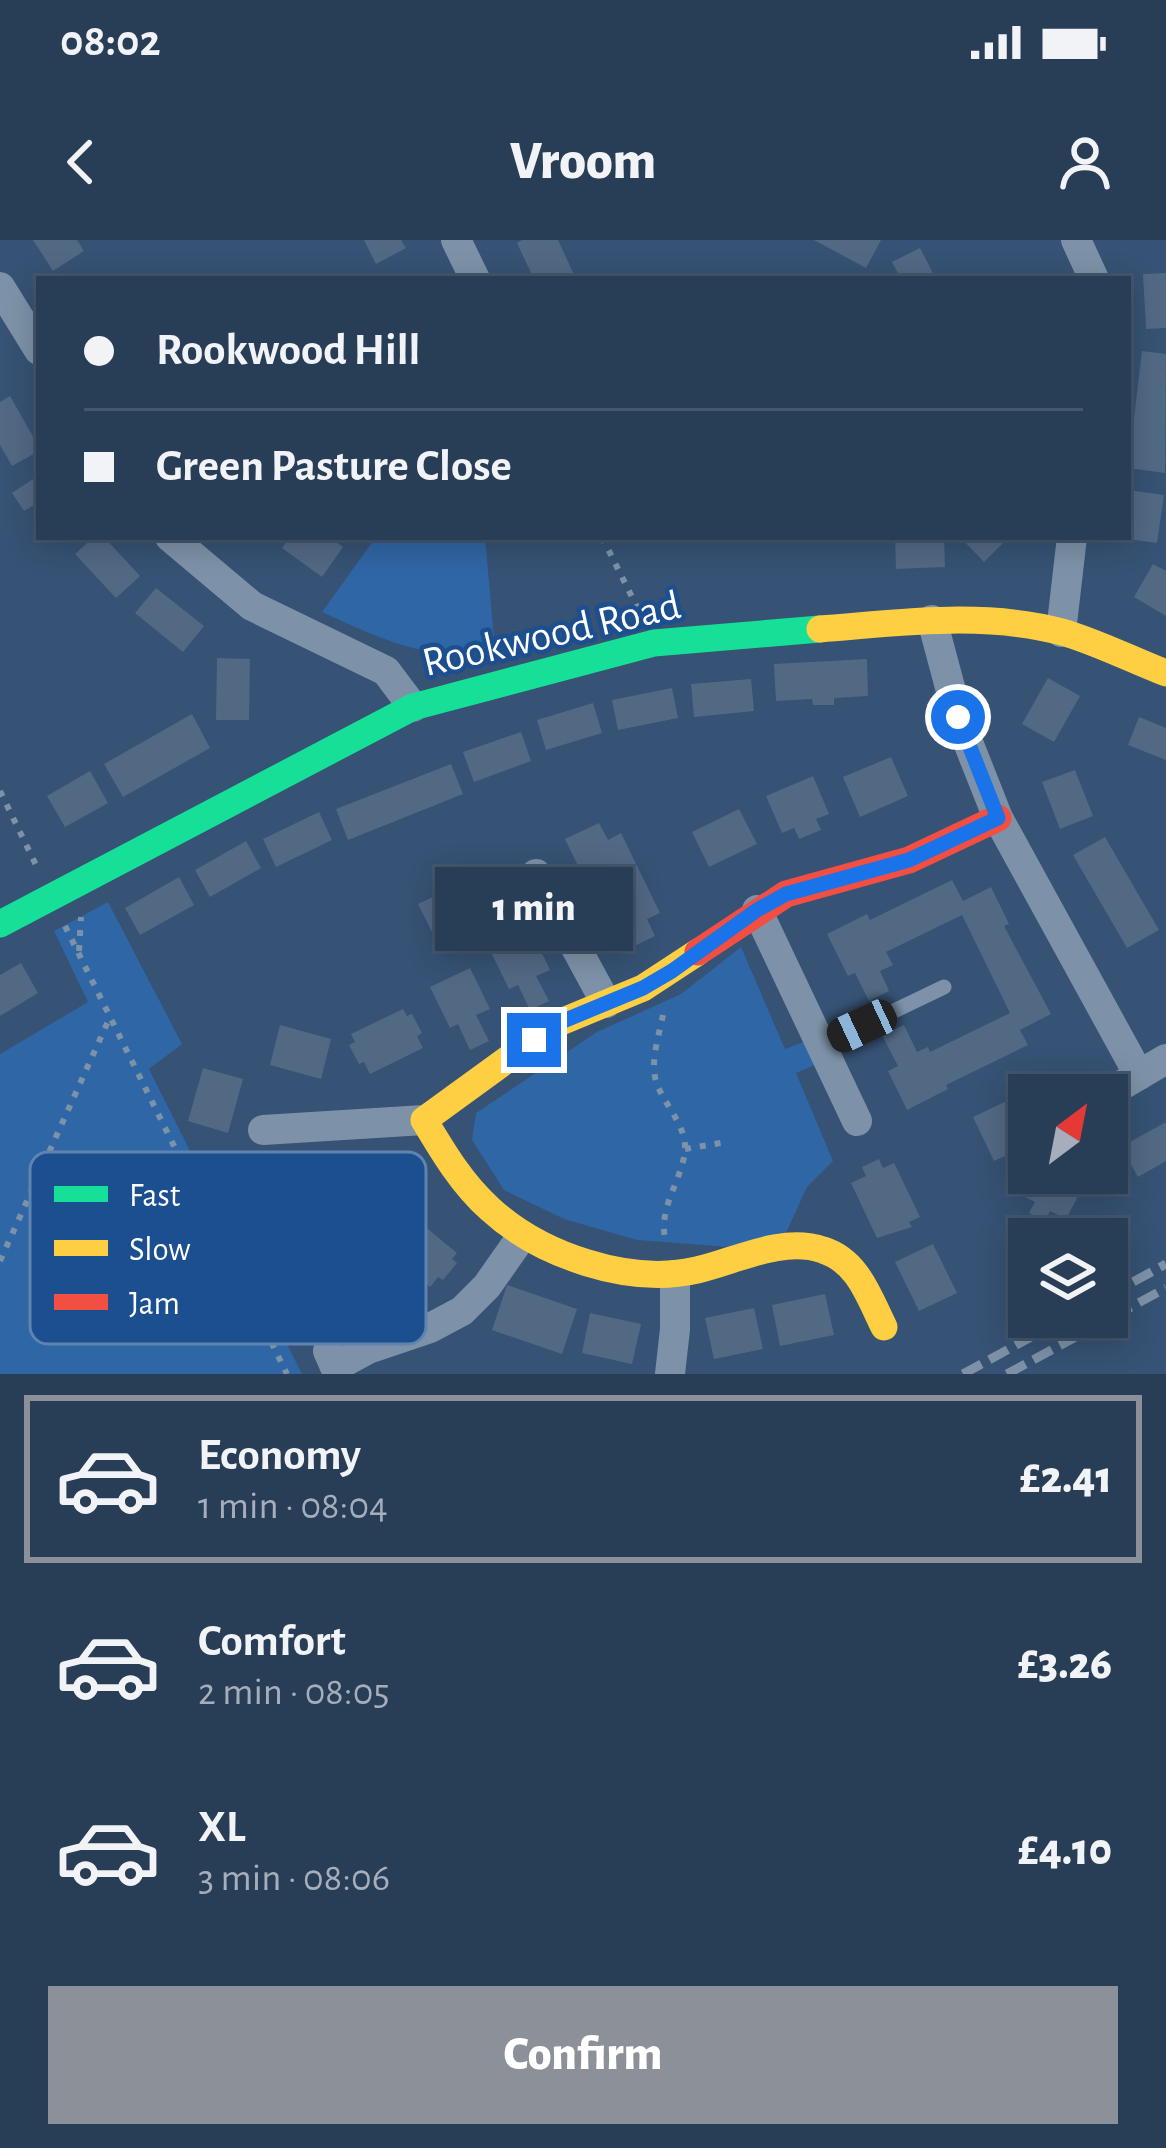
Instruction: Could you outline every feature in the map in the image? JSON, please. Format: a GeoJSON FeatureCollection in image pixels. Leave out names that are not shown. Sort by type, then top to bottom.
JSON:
{"type":"FeatureCollection","features":[{"type":"Feature","properties":{"kind":"street"},"geometry":{"type":"LineString","coordinates":[[456,240],[474,276]]}},
{"type":"Feature","properties":{"kind":"street"},"geometry":{"type":"LineString","coordinates":[[1076,240],[1093,276]]}},
{"type":"Feature","properties":{"kind":"street"},"geometry":{"type":"LineString","coordinates":[[0,286],[36,345]]}},
{"type":"Feature","properties":{"kind":"street"},"geometry":{"type":"LineString","coordinates":[[174,540],[253,606],[386,670],[413,707]]}},
{"type":"Feature","properties":{"kind":"street"},"geometry":{"type":"LineString","coordinates":[[1061,632],[1072,540]]}},
{"type":"Feature","properties":{"kind":"street"},"geometry":{"type":"LineString","coordinates":[[932,620],[958,717],[998,818],[1153,1067]]}},
{"type":"Feature","properties":{"kind":"street","name":"Rookwood Road"},"geometry":{"type":"LineString","coordinates":[[0,924],[413,707],[654,643],[932,620],[995,622],[1061,632],[1166,674]]}},
{"type":"Feature","properties":{"kind":"street"},"geometry":{"type":"LineString","coordinates":[[263,1130],[424,1120],[556,1024],[672,971],[786,894],[909,860],[998,818]]}},
{"type":"Feature","properties":{"kind":"street"},"geometry":{"type":"LineString","coordinates":[[536,874],[606,1004]]}},
{"type":"Feature","properties":{"kind":"street"},"geometry":{"type":"LineString","coordinates":[[757,910],[857,1121]]}},
{"type":"Feature","properties":{"kind":"street"},"geometry":{"type":"LineString","coordinates":[[424,1120],[450,1166],[482,1205],[522,1236],[617,1269],[675,1275],[798,1246],[819,1248],[855,1271],[884,1327]]}},
{"type":"Feature","properties":{"kind":"street"},"geometry":{"type":"LineString","coordinates":[[426,1329],[462,1311],[487,1286],[522,1236]]}},
{"type":"Feature","properties":{"kind":"street"},"geometry":{"type":"LineString","coordinates":[[670,1374],[676,1329],[675,1275]]}},
{"type":"Feature","properties":{"kind":"street"},"geometry":{"type":"LineString","coordinates":[[328,1351],[335,1367],[383,1344]]}},
{"type":"Feature","properties":{"kind":"lane"},"geometry":{"type":"LineString","coordinates":[[821,1046],[944,987]]}},
{"type":"Feature","properties":{"kind":"path"},"geometry":{"type":"LineString","coordinates":[[603,540],[654,643]]}},
{"type":"Feature","properties":{"kind":"path"},"geometry":{"type":"LineString","coordinates":[[0,791],[177,1152]]}},
{"type":"Feature","properties":{"kind":"path"},"geometry":{"type":"LineString","coordinates":[[672,971],[655,1054],[655,1080],[675,1114],[685,1149],[662,1227],[675,1275]]}},
{"type":"Feature","properties":{"kind":"path"},"geometry":{"type":"LineString","coordinates":[[49,1152],[110,1017]]}},
{"type":"Feature","properties":{"kind":"path"},"geometry":{"type":"LineString","coordinates":[[685,1149],[728,1142]]}},
{"type":"Feature","properties":{"kind":"path"},"geometry":{"type":"LineString","coordinates":[[0,1262],[30,1195]]}},
{"type":"Feature","properties":{"kind":"path"},"geometry":{"type":"LineString","coordinates":[[272,1344],[287,1374]]}},
{"type":"Feature","properties":{"kind":"shaded area"},"geometry":{"type":"Polygon","coordinates":[[[374,540],[485,540],[495,650],[427,651],[322,612],[374,540]]]}},
{"type":"Feature","properties":{"kind":"shaded area"},"geometry":{"type":"Polygon","coordinates":[[[108,902],[182,1044],[149,1069],[191,1152],[30,1152],[30,1344],[287,1344],[302,1374],[0,1374],[0,1054],[88,1002],[54,931],[108,902]]]}},
{"type":"Feature","properties":{"kind":"shaded area"},"geometry":{"type":"Polygon","coordinates":[[[741,947],[785,1049],[806,1041],[817,1064],[796,1073],[833,1161],[807,1187],[786,1233],[742,1248],[637,1240],[564,1219],[504,1190],[472,1140],[476,1113],[597,1032],[681,994],[741,947]]]}},
{"type":"Feature","properties":{"kind":"building"},"geometry":{"type":"Polygon","coordinates":[[[33,240],[77,240],[84,251],[53,271],[33,240]]]}},
{"type":"Feature","properties":{"kind":"building"},"geometry":{"type":"Polygon","coordinates":[[[364,240],[401,240],[406,248],[376,264],[364,240]]]}},
{"type":"Feature","properties":{"kind":"building"},"geometry":{"type":"Polygon","coordinates":[[[558,240],[575,276],[533,276],[517,243],[558,240]]]}},
{"type":"Feature","properties":{"kind":"building"},"geometry":{"type":"Polygon","coordinates":[[[814,240],[881,240],[866,268],[814,240]]]}},
{"type":"Feature","properties":{"kind":"building"},"geometry":{"type":"Polygon","coordinates":[[[920,248],[934,276],[899,276],[892,262],[920,248]]]}},
{"type":"Feature","properties":{"kind":"building"},"geometry":{"type":"Polygon","coordinates":[[[1166,273],[1166,328],[1146,329],[1143,274],[1166,273]]]}},
{"type":"Feature","properties":{"kind":"building"},"geometry":{"type":"Polygon","coordinates":[[[1142,351],[1166,354],[1165,473],[1131,468],[1142,351]]]}},
{"type":"Feature","properties":{"kind":"building"},"geometry":{"type":"Polygon","coordinates":[[[10,396],[36,442],[36,453],[12,466],[0,445],[0,402],[10,396]]]}},
{"type":"Feature","properties":{"kind":"building"},"geometry":{"type":"Polygon","coordinates":[[[36,477],[36,508],[24,511],[12,493],[36,477]]]}},
{"type":"Feature","properties":{"kind":"building"},"geometry":{"type":"Polygon","coordinates":[[[1131,490],[1164,495],[1157,543],[1131,539],[1131,490]]]}},
{"type":"Feature","properties":{"kind":"building"},"geometry":{"type":"Polygon","coordinates":[[[91,540],[107,540],[140,576],[116,598],[75,554],[91,540]]]}},
{"type":"Feature","properties":{"kind":"building"},"geometry":{"type":"Polygon","coordinates":[[[288,540],[333,540],[343,547],[322,577],[282,548],[288,540]]]}},
{"type":"Feature","properties":{"kind":"building"},"geometry":{"type":"Polygon","coordinates":[[[895,540],[944,540],[945,567],[896,569],[895,540]]]}},
{"type":"Feature","properties":{"kind":"building"},"geometry":{"type":"Polygon","coordinates":[[[963,540],[1006,540],[984,562],[963,540]]]}},
{"type":"Feature","properties":{"kind":"building"},"geometry":{"type":"Polygon","coordinates":[[[1153,564],[1166,571],[1166,616],[1134,597],[1153,564]]]}},
{"type":"Feature","properties":{"kind":"building"},"geometry":{"type":"Polygon","coordinates":[[[156,588],[204,626],[183,652],[135,613],[156,588]]]}},
{"type":"Feature","properties":{"kind":"building"},"geometry":{"type":"Polygon","coordinates":[[[217,658],[250,659],[249,720],[216,720],[217,658]]]}},
{"type":"Feature","properties":{"kind":"building"},"geometry":{"type":"Polygon","coordinates":[[[867,659],[868,696],[834,698],[834,705],[813,705],[812,699],[776,701],[774,664],[867,659]]]}},
{"type":"Feature","properties":{"kind":"building"},"geometry":{"type":"Polygon","coordinates":[[[1048,678],[1080,696],[1054,742],[1022,724],[1048,678]]]}},
{"type":"Feature","properties":{"kind":"building"},"geometry":{"type":"Polygon","coordinates":[[[751,679],[754,711],[694,717],[691,684],[751,679]]]}},
{"type":"Feature","properties":{"kind":"building"},"geometry":{"type":"Polygon","coordinates":[[[672,688],[678,718],[618,730],[612,700],[672,688]]]}},
{"type":"Feature","properties":{"kind":"building"},"geometry":{"type":"Polygon","coordinates":[[[593,703],[602,733],[546,750],[537,720],[593,703]]]}},
{"type":"Feature","properties":{"kind":"building"},"geometry":{"type":"Polygon","coordinates":[[[192,714],[210,748],[123,797],[104,764],[192,714]]]}},
{"type":"Feature","properties":{"kind":"building"},"geometry":{"type":"Polygon","coordinates":[[[1139,717],[1166,728],[1166,760],[1128,745],[1139,717]]]}},
{"type":"Feature","properties":{"kind":"building"},"geometry":{"type":"Polygon","coordinates":[[[521,732],[531,761],[474,782],[463,752],[521,732]]]}},
{"type":"Feature","properties":{"kind":"building"},"geometry":{"type":"Polygon","coordinates":[[[891,757],[908,796],[860,817],[843,777],[891,757]]]}},
{"type":"Feature","properties":{"kind":"building"},"geometry":{"type":"Polygon","coordinates":[[[451,764],[463,794],[348,840],[336,809],[451,764]]]}},
{"type":"Feature","properties":{"kind":"building"},"geometry":{"type":"Polygon","coordinates":[[[1075,770],[1093,816],[1060,829],[1042,782],[1075,770]]]}},
{"type":"Feature","properties":{"kind":"building"},"geometry":{"type":"Polygon","coordinates":[[[90,771],[108,803],[65,827],[47,796],[90,771]]]}},
{"type":"Feature","properties":{"kind":"building"},"geometry":{"type":"Polygon","coordinates":[[[813,776],[829,814],[816,819],[821,830],[799,839],[794,828],[782,833],[766,796],[813,776]]]}},
{"type":"Feature","properties":{"kind":"building"},"geometry":{"type":"Polygon","coordinates":[[[739,809],[757,844],[709,867],[692,832],[739,809]]]}},
{"type":"Feature","properties":{"kind":"building"},"geometry":{"type":"Polygon","coordinates":[[[319,812],[332,840],[276,867],[263,839],[319,812]]]}},
{"type":"Feature","properties":{"kind":"building"},"geometry":{"type":"Polygon","coordinates":[[[599,823],[608,840],[621,833],[660,913],[647,919],[655,936],[620,953],[565,839],[599,823]]]}},
{"type":"Feature","properties":{"kind":"building"},"geometry":{"type":"Polygon","coordinates":[[[1105,837],[1159,930],[1127,948],[1073,855],[1105,837]]]}},
{"type":"Feature","properties":{"kind":"building"},"geometry":{"type":"Polygon","coordinates":[[[246,841],[261,868],[210,897],[195,870],[246,841]]]}},
{"type":"Feature","properties":{"kind":"building"},"geometry":{"type":"Polygon","coordinates":[[[179,877],[194,905],[140,935],[125,908],[179,877]]]}},
{"type":"Feature","properties":{"kind":"building"},"geometry":{"type":"Polygon","coordinates":[[[952,880],[963,901],[991,887],[1009,924],[1004,926],[1051,1014],[1020,1030],[1028,1045],[907,1110],[888,1071],[898,1066],[882,1035],[904,1025],[917,1052],[928,1047],[930,1052],[1010,1013],[962,915],[886,952],[893,965],[880,971],[889,991],[869,1001],[855,973],[848,976],[827,934],[867,914],[870,920],[952,880]]]}},
{"type":"Feature","properties":{"kind":"building"},"geometry":{"type":"Polygon","coordinates":[[[454,887],[468,915],[432,932],[418,904],[454,887]]]}},
{"type":"Feature","properties":{"kind":"building"},"geometry":{"type":"Polygon","coordinates":[[[530,928],[550,970],[536,976],[549,1001],[530,1010],[518,985],[509,989],[489,948],[530,928]]]}},
{"type":"Feature","properties":{"kind":"building"},"geometry":{"type":"Polygon","coordinates":[[[21,963],[38,993],[0,1016],[0,975],[21,963]]]}},
{"type":"Feature","properties":{"kind":"building"},"geometry":{"type":"Polygon","coordinates":[[[470,968],[490,1009],[476,1015],[489,1041],[470,1050],[458,1024],[450,1028],[430,987],[470,968]]]}},
{"type":"Feature","properties":{"kind":"building"},"geometry":{"type":"Polygon","coordinates":[[[403,1009],[407,1016],[412,1014],[422,1033],[417,1036],[423,1048],[370,1074],[349,1045],[355,1042],[351,1034],[403,1009]]]}},
{"type":"Feature","properties":{"kind":"building"},"geometry":{"type":"Polygon","coordinates":[[[280,1025],[331,1039],[321,1079],[270,1065],[280,1025]]]}},
{"type":"Feature","properties":{"kind":"building"},"geometry":{"type":"Polygon","coordinates":[[[203,1068],[243,1079],[228,1133],[188,1121],[203,1068]]]}},
{"type":"Feature","properties":{"kind":"building"},"geometry":{"type":"Polygon","coordinates":[[[1008,1100],[1008,1155],[994,1161],[973,1117],[1008,1100]]]}},
{"type":"Feature","properties":{"kind":"building"},"geometry":{"type":"Polygon","coordinates":[[[1166,1122],[1166,1161],[1138,1177],[1128,1159],[1128,1143],[1166,1122]]]}},
{"type":"Feature","properties":{"kind":"building"},"geometry":{"type":"Polygon","coordinates":[[[879,1159],[883,1168],[894,1163],[920,1217],[909,1222],[912,1227],[877,1238],[851,1183],[866,1176],[862,1167],[879,1159]]]}},
{"type":"Feature","properties":{"kind":"building"},"geometry":{"type":"Polygon","coordinates":[[[1019,1194],[1079,1194],[1067,1218],[1050,1211],[1046,1218],[1029,1213],[1035,1202],[1019,1194]]]}},
{"type":"Feature","properties":{"kind":"building"},"geometry":{"type":"Polygon","coordinates":[[[426,1228],[457,1253],[452,1259],[457,1263],[430,1287],[426,1284],[426,1228]]]}},
{"type":"Feature","properties":{"kind":"building"},"geometry":{"type":"Polygon","coordinates":[[[933,1244],[957,1293],[919,1311],[895,1262],[933,1244]]]}},
{"type":"Feature","properties":{"kind":"building"},"geometry":{"type":"Polygon","coordinates":[[[507,1285],[577,1309],[562,1354],[492,1330],[507,1285]]]}},
{"type":"Feature","properties":{"kind":"building"},"geometry":{"type":"Polygon","coordinates":[[[825,1294],[834,1335],[780,1346],[772,1305],[825,1294]]]}},
{"type":"Feature","properties":{"kind":"building"},"geometry":{"type":"Polygon","coordinates":[[[754,1308],[763,1349],[714,1359],[705,1318],[754,1308]]]}},
{"type":"Feature","properties":{"kind":"building"},"geometry":{"type":"Polygon","coordinates":[[[590,1313],[641,1324],[632,1364],[582,1353],[590,1313]]]}},
{"type":"Feature","properties":{"kind":"railway"},"geometry":{"type":"LineString","coordinates":[[1128,1285],[1166,1264]]}},
{"type":"Feature","properties":{"kind":"railway"},"geometry":{"type":"LineString","coordinates":[[1007,1374],[1166,1288]]}},
{"type":"Feature","properties":{"kind":"railway"},"geometry":{"type":"LineString","coordinates":[[963,1374],[1029,1338]]}},
{"type":"Feature","properties":{"kind":"traffic: fast"},"geometry":{"type":"LineString","coordinates":[[0,924],[413,707],[654,643],[820,629]]}},
{"type":"Feature","properties":{"kind":"traffic: slow"},"geometry":{"type":"LineString","coordinates":[[820,629],[941,620],[1002,622],[1075,636],[1166,673]]}},
{"type":"Feature","properties":{"kind":"traffic: slow"},"geometry":{"type":"LineString","coordinates":[[698,952],[643,988],[556,1024],[424,1120],[480,1199],[510,1225],[560,1253],[615,1270],[671,1274],[759,1251],[807,1246],[835,1255],[854,1271],[884,1327]]}},
{"type":"Feature","properties":{"kind":"traffic: jam"},"geometry":{"type":"LineString","coordinates":[[698,952],[786,894],[909,860],[998,818]]}},
{"type":"Feature","properties":{"kind":"route"},"geometry":{"type":"LineString","coordinates":[[534,1040],[556,1024],[643,988],[786,894],[909,860],[998,818],[958,717]]}}]}
